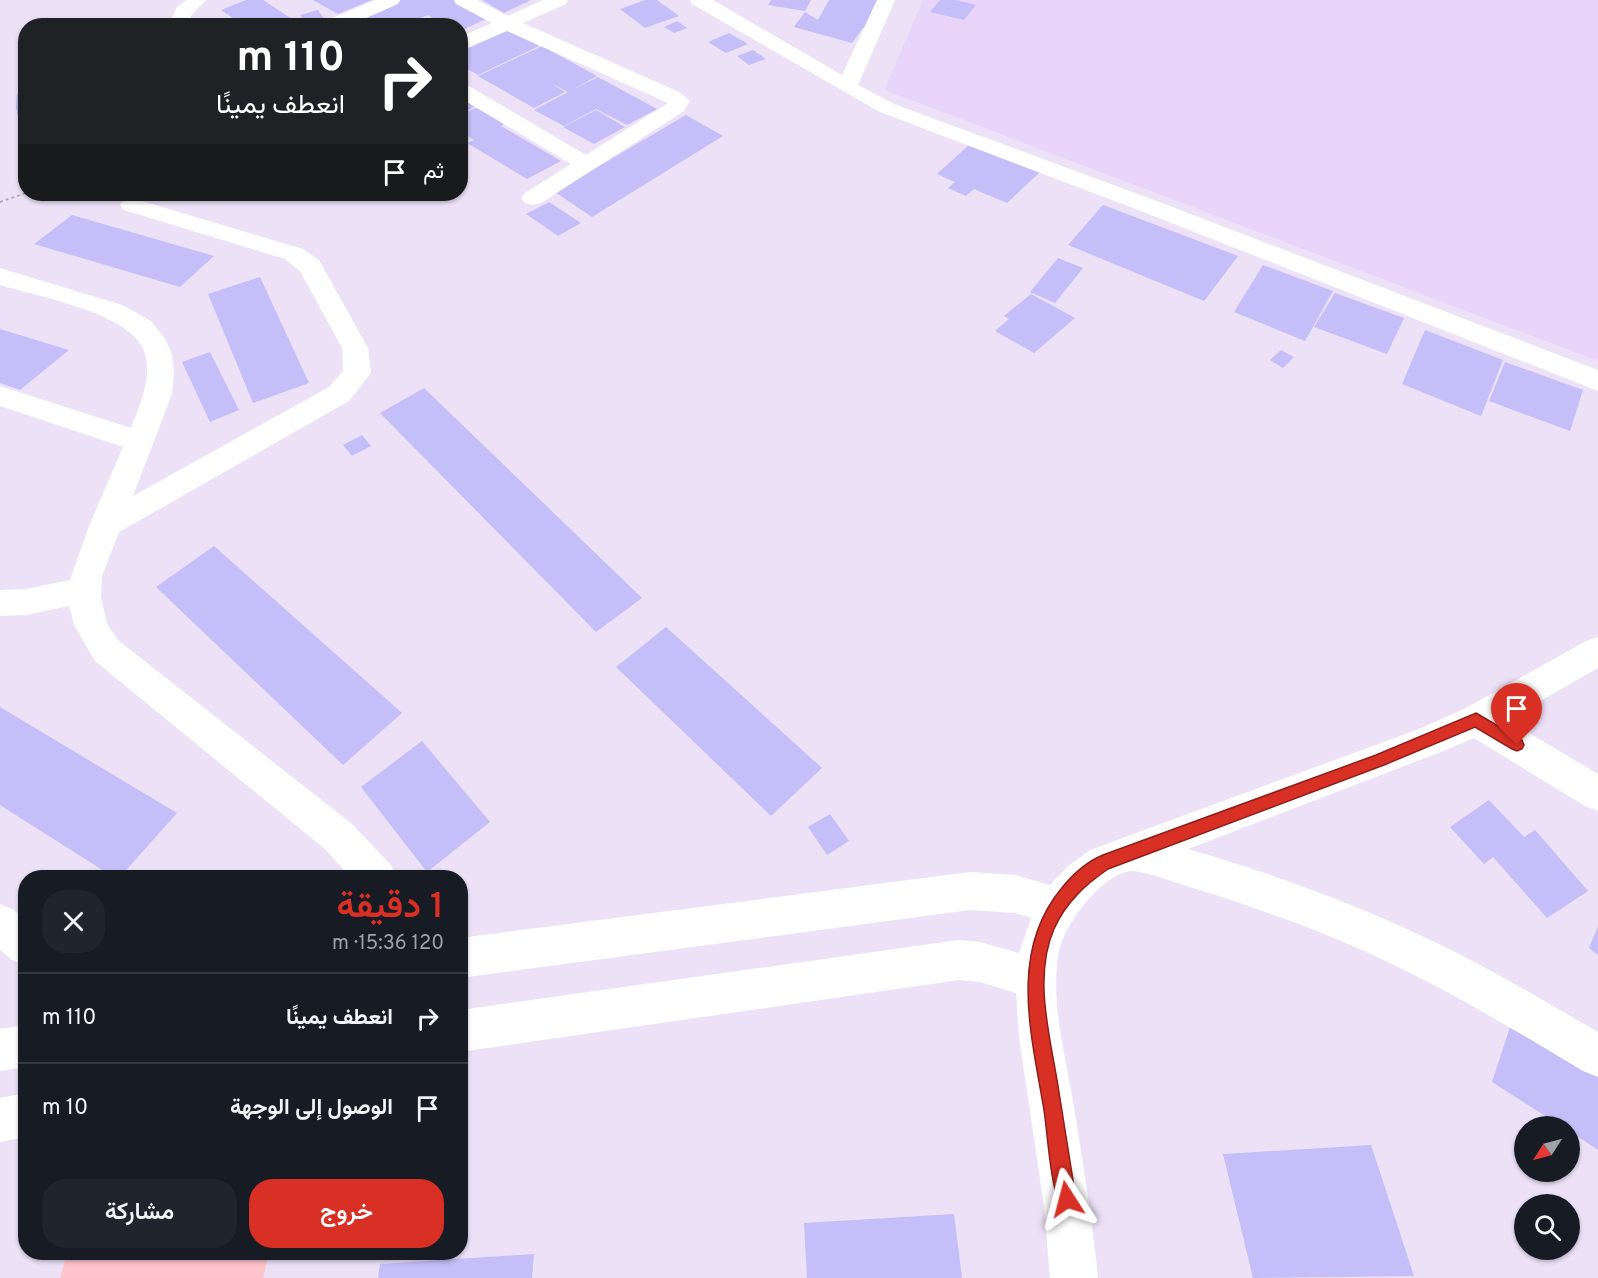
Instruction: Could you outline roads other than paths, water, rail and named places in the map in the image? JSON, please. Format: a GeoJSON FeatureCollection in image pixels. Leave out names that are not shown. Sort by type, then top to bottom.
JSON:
{"type":"FeatureCollection","features":[{"type":"Feature","properties":{"kind":"street"},"geometry":{"type":"LineString","coordinates":[[181,18],[184,11],[197,0]]}},
{"type":"Feature","properties":{"kind":"street"},"geometry":{"type":"LineString","coordinates":[[349,18],[391,0]]}},
{"type":"Feature","properties":{"kind":"street"},"geometry":{"type":"LineString","coordinates":[[463,0],[508,24],[679,101],[677,107],[533,198]]}},
{"type":"Feature","properties":{"kind":"street"},"geometry":{"type":"LineString","coordinates":[[468,42],[559,0]]}},
{"type":"Feature","properties":{"kind":"street"},"geometry":{"type":"LineString","coordinates":[[699,0],[740,14],[847,87],[901,114],[1154,208],[1598,381]]}},
{"type":"Feature","properties":{"kind":"street"},"geometry":{"type":"LineString","coordinates":[[847,87],[886,0]]}},
{"type":"Feature","properties":{"kind":"street"},"geometry":{"type":"LineString","coordinates":[[468,94],[588,165]]}},
{"type":"Feature","properties":{"kind":"street"},"geometry":{"type":"LineString","coordinates":[[104,526],[339,394],[357,373],[355,348],[310,266],[294,254],[132,205]]}},
{"type":"Feature","properties":{"kind":"street"},"geometry":{"type":"LineString","coordinates":[[0,276],[118,312],[144,328],[159,351],[161,378],[158,394],[90,561],[84,590],[84,607],[96,638],[107,651],[339,837],[371,870]]}},
{"type":"Feature","properties":{"kind":"street"},"geometry":{"type":"LineString","coordinates":[[0,396],[139,441]]}},
{"type":"Feature","properties":{"kind":"street"},"geometry":{"type":"LineString","coordinates":[[0,603],[26,602],[84,590]]}},
{"type":"Feature","properties":{"kind":"street"},"geometry":{"type":"LineString","coordinates":[[1074,1278],[1070,1221],[1038,1020],[1035,978],[1046,928],[1057,906],[1078,881],[1103,863],[1389,757],[1476,720],[1598,651]]}},
{"type":"Feature","properties":{"kind":"street"},"geometry":{"type":"LineString","coordinates":[[1476,720],[1598,794]]}},
{"type":"Feature","properties":{"kind":"street"},"geometry":{"type":"LineString","coordinates":[[1133,852],[1257,888],[1337,919],[1409,951],[1482,988],[1598,1056]]}},
{"type":"Feature","properties":{"kind":"street"},"geometry":{"type":"LineString","coordinates":[[468,957],[970,891],[1015,894],[1057,906]]}},
{"type":"Feature","properties":{"kind":"street"},"geometry":{"type":"LineString","coordinates":[[0,924],[18,939]]}},
{"type":"Feature","properties":{"kind":"street"},"geometry":{"type":"LineString","coordinates":[[468,1030],[959,960],[980,962],[1035,978]]}},
{"type":"Feature","properties":{"kind":"street"},"geometry":{"type":"LineString","coordinates":[[0,1050],[18,1047]]}},
{"type":"Feature","properties":{"kind":"street"},"geometry":{"type":"LineString","coordinates":[[0,1120],[18,1117]]}}]}
